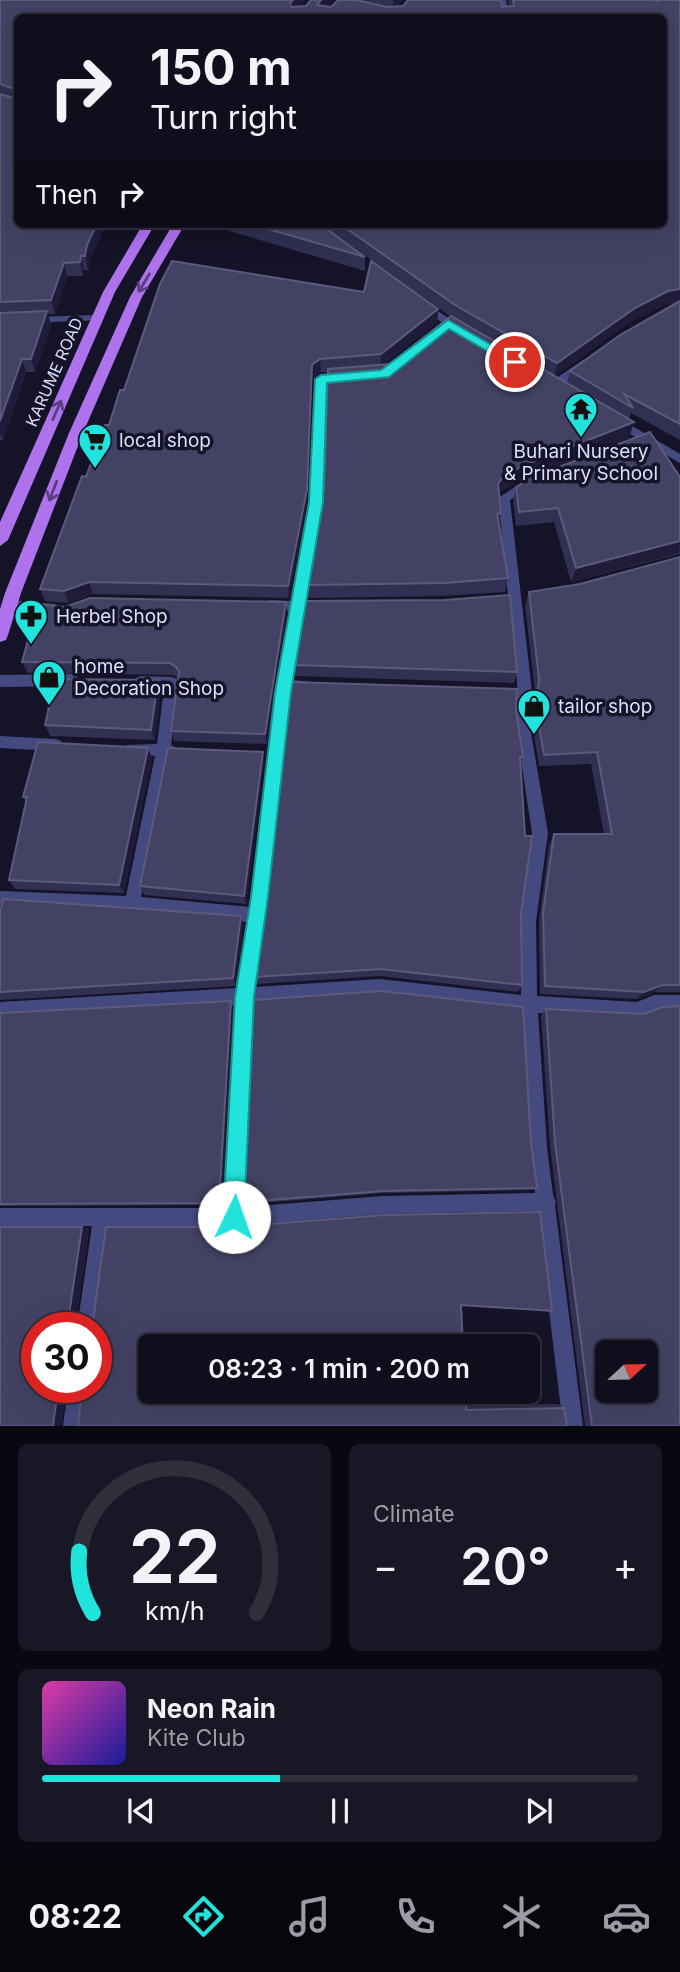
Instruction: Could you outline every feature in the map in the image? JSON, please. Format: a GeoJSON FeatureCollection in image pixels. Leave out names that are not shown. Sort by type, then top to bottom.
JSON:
{"type":"FeatureCollection","features":[{"type":"Feature","properties":{"kind":"main road","name":"KARUME ROAD"},"geometry":{"type":"LineString","coordinates":[[0,540],[98,318],[147,228]]}},
{"type":"Feature","properties":{"kind":"main road"},"geometry":{"type":"LineString","coordinates":[[0,635],[9,605],[76,433],[136,297],[177,228]]}},
{"type":"Feature","properties":{"kind":"street"},"geometry":{"type":"LineString","coordinates":[[416,300],[444,327],[471,336]]}},
{"type":"Feature","properties":{"kind":"street"},"geometry":{"type":"LineString","coordinates":[[0,321],[98,318]]}},
{"type":"Feature","properties":{"kind":"street"},"geometry":{"type":"LineString","coordinates":[[556,384],[589,359]]}},
{"type":"Feature","properties":{"kind":"street"},"geometry":{"type":"LineString","coordinates":[[234,1217],[245,997],[257,915],[270,754],[316,502],[321,379],[357,375]]}},
{"type":"Feature","properties":{"kind":"street"},"geometry":{"type":"LineString","coordinates":[[542,379],[567,391]]}},
{"type":"Feature","properties":{"kind":"street"},"geometry":{"type":"LineString","coordinates":[[601,411],[640,441],[680,459]]}},
{"type":"Feature","properties":{"kind":"street"},"geometry":{"type":"LineString","coordinates":[[548,476],[504,498],[515,600],[519,692],[540,833],[528,921],[529,1004],[538,1147],[573,1426]]}},
{"type":"Feature","properties":{"kind":"street"},"geometry":{"type":"LineString","coordinates":[[9,605],[70,611]]}},
{"type":"Feature","properties":{"kind":"street"},"geometry":{"type":"LineString","coordinates":[[259,605],[322,606]]}},
{"type":"Feature","properties":{"kind":"street"},"geometry":{"type":"LineString","coordinates":[[0,681],[85,681]]}},
{"type":"Feature","properties":{"kind":"street"},"geometry":{"type":"LineString","coordinates":[[122,682],[172,683],[163,750],[132,904]]}},
{"type":"Feature","properties":{"kind":"street"},"geometry":{"type":"LineString","coordinates":[[284,685],[322,686]]}},
{"type":"Feature","properties":{"kind":"street"},"geometry":{"type":"LineString","coordinates":[[0,742],[68,746]]}},
{"type":"Feature","properties":{"kind":"street"},"geometry":{"type":"LineString","coordinates":[[122,748],[188,751]]}},
{"type":"Feature","properties":{"kind":"street"},"geometry":{"type":"LineString","coordinates":[[0,898],[132,904],[257,915]]}},
{"type":"Feature","properties":{"kind":"street"},"geometry":{"type":"LineString","coordinates":[[0,1010],[380,987],[529,1004],[637,1010],[654,1003],[680,1003]]}},
{"type":"Feature","properties":{"kind":"street"},"geometry":{"type":"LineString","coordinates":[[0,1217],[234,1217],[383,1205],[547,1202]]}},
{"type":"Feature","properties":{"kind":"street"},"geometry":{"type":"LineString","coordinates":[[88,1312],[102,1217]]}},
{"type":"Feature","properties":{"kind":"street"},"geometry":{"type":"LineString","coordinates":[[73,1426],[76,1403]]}},
{"type":"Feature","properties":{"kind":"building"},"geometry":{"type":"Polygon","coordinates":[[[0,0],[293,0],[291,7],[306,6],[311,0],[321,0],[317,5],[331,7],[338,0],[356,0],[387,7],[403,6],[408,0],[501,0],[502,7],[514,6],[513,0],[680,0],[680,289],[668,291],[635,308],[557,363],[455,305],[346,228],[667,228],[667,14],[14,14],[14,89],[0,84],[0,0]]]}},
{"type":"Feature","properties":{"kind":"building"},"geometry":{"type":"Polygon","coordinates":[[[0,94],[14,98],[14,228],[95,228],[85,256],[81,256],[80,262],[64,263],[51,300],[0,302],[0,94]]]}},
{"type":"Feature","properties":{"kind":"building"},"geometry":{"type":"Polygon","coordinates":[[[265,228],[325,228],[365,257],[265,228]]]}},
{"type":"Feature","properties":{"kind":"building"},"geometry":{"type":"Polygon","coordinates":[[[172,261],[364,292],[371,261],[438,309],[381,354],[320,359],[312,365],[307,489],[288,586],[89,582],[64,591],[40,589],[82,476],[86,477],[105,425],[109,425],[120,390],[124,390],[160,284],[172,261]]]}},
{"type":"Feature","properties":{"kind":"building"},"geometry":{"type":"Polygon","coordinates":[[[680,301],[680,424],[624,394],[633,408],[570,371],[620,335],[680,301]]]}},
{"type":"Feature","properties":{"kind":"building"},"geometry":{"type":"Polygon","coordinates":[[[47,311],[31,359],[22,359],[0,421],[0,313],[47,311]]]}},
{"type":"Feature","properties":{"kind":"building"},"geometry":{"type":"Polygon","coordinates":[[[451,316],[634,422],[522,466],[502,478],[498,484],[501,513],[497,514],[508,578],[445,583],[307,585],[324,488],[328,369],[390,364],[451,316]]]}},
{"type":"Feature","properties":{"kind":"building"},"geometry":{"type":"Polygon","coordinates":[[[650,432],[680,477],[680,541],[576,568],[558,508],[519,512],[516,487],[533,477],[650,432]]]}},
{"type":"Feature","properties":{"kind":"building"},"geometry":{"type":"Polygon","coordinates":[[[680,557],[680,985],[662,985],[644,992],[545,986],[543,912],[554,834],[612,834],[597,752],[544,755],[536,709],[539,679],[529,592],[580,584],[680,557]]]}},
{"type":"Feature","properties":{"kind":"building"},"geometry":{"type":"Polygon","coordinates":[[[510,595],[517,672],[294,665],[305,601],[445,600],[510,595]]]}},
{"type":"Feature","properties":{"kind":"building"},"geometry":{"type":"Polygon","coordinates":[[[90,598],[286,602],[265,734],[171,731],[179,672],[170,663],[22,662],[38,604],[65,607],[90,598]]]}},
{"type":"Feature","properties":{"kind":"building"},"geometry":{"type":"Polygon","coordinates":[[[55,679],[158,680],[151,730],[45,725],[55,679]]]}},
{"type":"Feature","properties":{"kind":"building"},"geometry":{"type":"Polygon","coordinates":[[[291,682],[517,689],[516,710],[523,757],[520,757],[525,836],[532,836],[521,913],[522,985],[381,969],[255,977],[291,682]]]}},
{"type":"Feature","properties":{"kind":"building"},"geometry":{"type":"Polygon","coordinates":[[[38,742],[148,748],[119,885],[9,880],[27,797],[23,797],[38,742]]]}},
{"type":"Feature","properties":{"kind":"building"},"geometry":{"type":"Polygon","coordinates":[[[168,748],[263,752],[244,896],[140,886],[168,748]]]}},
{"type":"Feature","properties":{"kind":"building"},"geometry":{"type":"Polygon","coordinates":[[[3,899],[241,916],[233,978],[0,992],[0,908],[3,899]]]}},
{"type":"Feature","properties":{"kind":"building"},"geometry":{"type":"Polygon","coordinates":[[[381,991],[523,1007],[531,1144],[537,1188],[384,1191],[244,1202],[254,1000],[381,991]]]}},
{"type":"Feature","properties":{"kind":"building"},"geometry":{"type":"Polygon","coordinates":[[[231,1001],[219,1203],[0,1204],[0,1013],[231,1001]]]}},
{"type":"Feature","properties":{"kind":"building"},"geometry":{"type":"Polygon","coordinates":[[[680,1006],[680,1426],[592,1426],[555,1143],[546,1009],[644,1014],[663,1007],[680,1006]]]}},
{"type":"Feature","properties":{"kind":"building"},"geometry":{"type":"Polygon","coordinates":[[[540,1212],[552,1311],[461,1305],[462,1334],[138,1334],[138,1404],[466,1404],[466,1410],[564,1408],[567,1426],[78,1426],[80,1403],[112,1403],[112,1312],[94,1312],[106,1227],[231,1227],[384,1215],[540,1212]]]}},
{"type":"Feature","properties":{"kind":"building"},"geometry":{"type":"Polygon","coordinates":[[[0,1227],[82,1227],[69,1312],[21,1312],[21,1403],[56,1403],[53,1426],[0,1426],[0,1227]]]}},
{"type":"Feature","properties":{"kind":"place","name":"Buhari Nursery & Primary School"},"geometry":{"type":"Point","coordinates":[581,439]}},
{"type":"Feature","properties":{"kind":"place","name":"local shop"},"geometry":{"type":"Point","coordinates":[95,470]}},
{"type":"Feature","properties":{"kind":"place","name":"Herbel Shop"},"geometry":{"type":"Point","coordinates":[31,646]}},
{"type":"Feature","properties":{"kind":"place","name":"home Decoration Shop"},"geometry":{"type":"Point","coordinates":[49,707]}},
{"type":"Feature","properties":{"kind":"place","name":"tailor shop"},"geometry":{"type":"Point","coordinates":[534,736]}},
{"type":"Feature","properties":{"kind":"route"},"geometry":{"type":"LineString","coordinates":[[234,1217],[245,997],[260,897],[283,692],[316,502],[321,379],[330,376],[384,374],[448,323],[515,362]]}}]}
